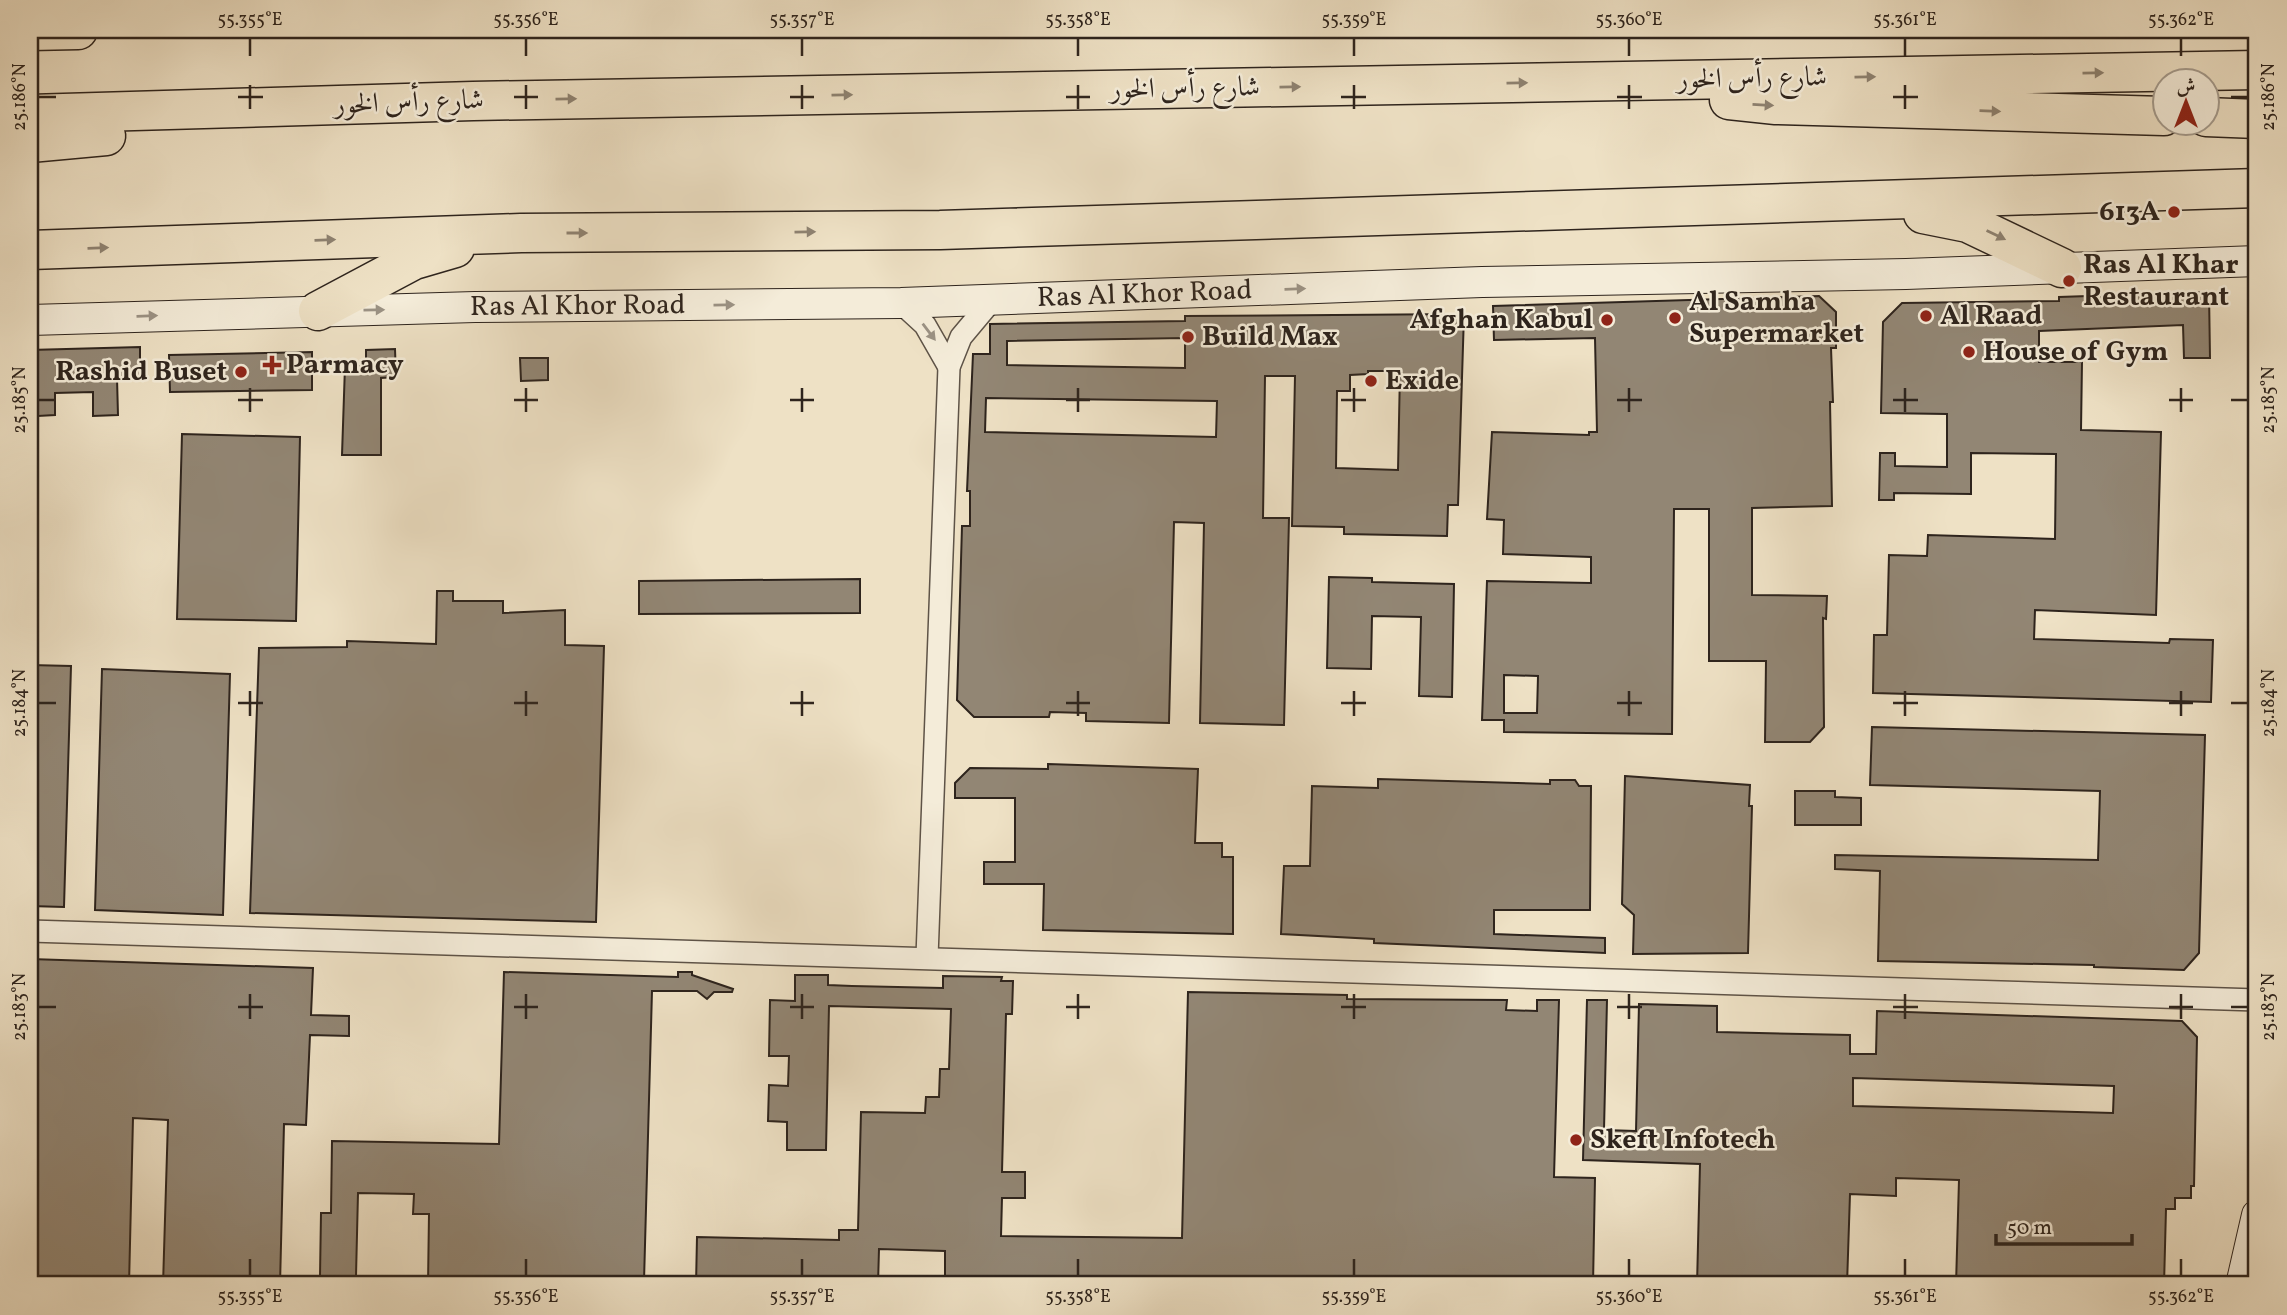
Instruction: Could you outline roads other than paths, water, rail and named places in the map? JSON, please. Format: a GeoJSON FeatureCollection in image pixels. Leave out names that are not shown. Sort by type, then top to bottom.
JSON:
{"type":"FeatureCollection","features":[{"type":"Feature","properties":{"kind":"highway"},"geometry":{"type":"LineString","coordinates":[[30,31],[78,30]]}},
{"type":"Feature","properties":{"kind":"highway","name":"شارع رأس الخور"},"geometry":{"type":"LineString","coordinates":[[30,114],[473,101],[2257,70]]}},
{"type":"Feature","properties":{"kind":"highway"},"geometry":{"type":"LineString","coordinates":[[1674,80],[1698,92],[1749,104],[2150,116]]}},
{"type":"Feature","properties":{"kind":"highway"},"geometry":{"type":"LineString","coordinates":[[30,143],[348,123],[473,101]]}},
{"type":"Feature","properties":{"kind":"highway"},"geometry":{"type":"LineString","coordinates":[[2220,118],[2257,119]]}},
{"type":"Feature","properties":{"kind":"highway"},"geometry":{"type":"LineString","coordinates":[[30,250],[521,233],[940,230],[2257,188]]}},
{"type":"Feature","properties":{"kind":"highway"},"geometry":{"type":"LineString","coordinates":[[1786,204],[1841,215],[1923,214],[1954,218],[2062,268]]}},
{"type":"Feature","properties":{"kind":"highway"},"geometry":{"type":"LineString","coordinates":[[318,312],[414,260],[439,251],[521,233]]}},
{"type":"Feature","properties":{"kind":"street","name":"Ras Al Khor Road"},"geometry":{"type":"LineString","coordinates":[[30,320],[318,312],[901,303],[1482,282],[2251,266]]}},
{"type":"Feature","properties":{"kind":"street"},"geometry":{"type":"LineString","coordinates":[[928,957],[949,367],[966,330],[992,300]]}},
{"type":"Feature","properties":{"kind":"street"},"geometry":{"type":"LineString","coordinates":[[901,303],[930,331],[949,367]]}},
{"type":"Feature","properties":{"kind":"street"},"geometry":{"type":"LineString","coordinates":[[30,931],[2257,1000]]}},
{"type":"Feature","properties":{"kind":"street"},"geometry":{"type":"LineString","coordinates":[[2241,1285],[2257,1215]]}},
{"type":"Feature","properties":{"kind":"place","name":"613A"},"geometry":{"type":"Point","coordinates":[2174,212]}},
{"type":"Feature","properties":{"kind":"place","name":"Ras Al Khar Restaurant"},"geometry":{"type":"Point","coordinates":[2069,281]}},
{"type":"Feature","properties":{"kind":"place","name":"Al Raad"},"geometry":{"type":"Point","coordinates":[1926,316]}},
{"type":"Feature","properties":{"kind":"place","name":"Al Samha Supermarket"},"geometry":{"type":"Point","coordinates":[1675,318]}},
{"type":"Feature","properties":{"kind":"place","name":"Afghan Kabul"},"geometry":{"type":"Point","coordinates":[1607,320]}},
{"type":"Feature","properties":{"kind":"place","name":"Build Max"},"geometry":{"type":"Point","coordinates":[1188,337]}},
{"type":"Feature","properties":{"kind":"place","name":"House of Gym"},"geometry":{"type":"Point","coordinates":[1969,352]}},
{"type":"Feature","properties":{"kind":"place","name":"Parmacy"},"geometry":{"type":"Point","coordinates":[272,365]}},
{"type":"Feature","properties":{"kind":"place","name":"Rashid Buset"},"geometry":{"type":"Point","coordinates":[241,372]}},
{"type":"Feature","properties":{"kind":"place","name":"Exide"},"geometry":{"type":"Point","coordinates":[1371,381]}},
{"type":"Feature","properties":{"kind":"place","name":"Skeft Infotech"},"geometry":{"type":"Point","coordinates":[1576,1140]}}]}
